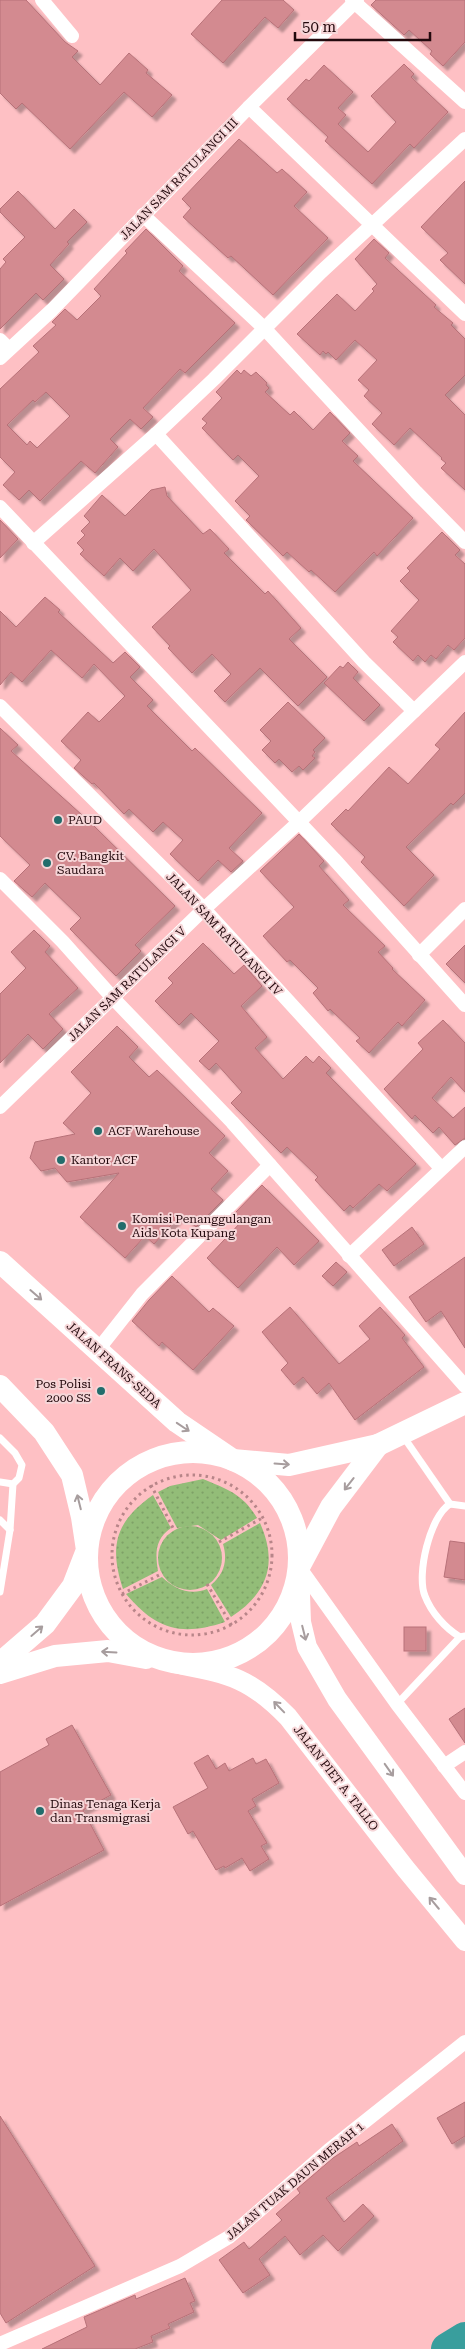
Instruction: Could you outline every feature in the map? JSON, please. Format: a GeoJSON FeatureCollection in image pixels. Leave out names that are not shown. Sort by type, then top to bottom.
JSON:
{"type":"FeatureCollection","features":[{"type":"Feature","properties":{"kind":"main road","name":"JALAN FRANS-SEDA"},"geometry":{"type":"LineString","coordinates":[[0,1262],[177,1422],[270,1485],[284,1503],[293,1523],[298,1545],[299,1567]]}},
{"type":"Feature","properties":{"kind":"main road"},"geometry":{"type":"LineString","coordinates":[[0,1386],[44,1432],[72,1475],[82,1517],[88,1572],[93,1594],[102,1614],[116,1632],[133,1646],[153,1657],[174,1663]]}},
{"type":"Feature","properties":{"kind":"main road"},"geometry":{"type":"LineString","coordinates":[[0,1663],[46,1624],[73,1586],[87,1550],[90,1528],[99,1508],[111,1489],[140,1466],[168,1455],[189,1452],[212,1454],[233,1460],[289,1465],[378,1445],[465,1403]]}},
{"type":"Feature","properties":{"kind":"main road"},"geometry":{"type":"LineString","coordinates":[[0,1674],[55,1656],[108,1651],[196,1665],[218,1662],[239,1654],[258,1643],[274,1628],[287,1609],[295,1589],[299,1567],[331,1507],[378,1445]]}},
{"type":"Feature","properties":{"kind":"main road"},"geometry":{"type":"LineString","coordinates":[[299,1567],[301,1622],[307,1647],[337,1699],[465,1875]]}},
{"type":"Feature","properties":{"kind":"main road","name":"JALAN PIET A. TALLO"},"geometry":{"type":"LineString","coordinates":[[174,1663],[228,1674],[248,1683],[269,1697],[288,1717],[405,1868],[465,1941]]}},
{"type":"Feature","properties":{"kind":"street"},"geometry":{"type":"LineString","coordinates":[[42,0],[72,36]]}},
{"type":"Feature","properties":{"kind":"street"},"geometry":{"type":"LineString","coordinates":[[354,1],[465,102]]}},
{"type":"Feature","properties":{"kind":"street","name":"JALAN SAM RATULANGI III"},"geometry":{"type":"LineString","coordinates":[[3,349],[52,310],[354,1]]}},
{"type":"Feature","properties":{"kind":"street"},"geometry":{"type":"LineString","coordinates":[[249,107],[465,314]]}},
{"type":"Feature","properties":{"kind":"street"},"geometry":{"type":"LineString","coordinates":[[33,543],[156,434],[372,224],[465,139]]}},
{"type":"Feature","properties":{"kind":"street"},"geometry":{"type":"LineString","coordinates":[[143,215],[264,328],[465,542]]}},
{"type":"Feature","properties":{"kind":"street"},"geometry":{"type":"LineString","coordinates":[[156,434],[357,654],[414,711]]}},
{"type":"Feature","properties":{"kind":"street"},"geometry":{"type":"LineString","coordinates":[[0,507],[98,608],[150,668],[300,822],[465,1005]]}},
{"type":"Feature","properties":{"kind":"street","name":"JALAN SAM RATULANGI V"},"geometry":{"type":"LineString","coordinates":[[0,1107],[112,997],[204,909],[300,822],[465,662]]}},
{"type":"Feature","properties":{"kind":"street","name":"JALAN SAM RATULANGI IV"},"geometry":{"type":"LineString","coordinates":[[0,706],[204,909],[441,1168]]}},
{"type":"Feature","properties":{"kind":"street"},"geometry":{"type":"LineString","coordinates":[[0,879],[63,942],[112,997],[270,1165],[465,1386]]}},
{"type":"Feature","properties":{"kind":"street"},"geometry":{"type":"LineString","coordinates":[[419,954],[465,909]]}},
{"type":"Feature","properties":{"kind":"street"},"geometry":{"type":"LineString","coordinates":[[349,1256],[465,1147]]}},
{"type":"Feature","properties":{"kind":"street"},"geometry":{"type":"LineString","coordinates":[[97,1351],[142,1294],[270,1165]]}},
{"type":"Feature","properties":{"kind":"street"},"geometry":{"type":"LineString","coordinates":[[299,1567],[397,1704],[465,1793]]}},
{"type":"Feature","properties":{"kind":"street"},"geometry":{"type":"LineString","coordinates":[[444,1766],[465,1752]]}},
{"type":"Feature","properties":{"kind":"street","name":"JALAN TUAK DAUN MERAH 1"},"geometry":{"type":"LineString","coordinates":[[0,2344],[180,2266],[229,2237],[328,2150],[465,2042]]}},
{"type":"Feature","properties":{"kind":"lane"},"geometry":{"type":"LineString","coordinates":[[402,1434],[450,1504]]}},
{"type":"Feature","properties":{"kind":"lane"},"geometry":{"type":"LineString","coordinates":[[0,1438],[15,1453],[22,1465],[19,1478],[14,1484],[10,1530],[0,1592]]}},
{"type":"Feature","properties":{"kind":"lane"},"geometry":{"type":"LineString","coordinates":[[0,1482],[14,1484]]}},
{"type":"Feature","properties":{"kind":"lane"},"geometry":{"type":"LineString","coordinates":[[397,1704],[462,1636],[446,1628],[424,1595],[423,1568],[428,1542],[436,1518],[450,1504],[465,1506]]}},
{"type":"Feature","properties":{"kind":"lane"},"geometry":{"type":"LineString","coordinates":[[0,1520],[10,1530]]}},
{"type":"Feature","properties":{"kind":"path"},"geometry":{"type":"LineString","coordinates":[[202,1474],[227,1482],[249,1497],[264,1517],[273,1547],[270,1578],[256,1606],[232,1626],[205,1635],[177,1634],[151,1624],[130,1605],[122,1594],[113,1567],[114,1533],[122,1514],[134,1498],[151,1485],[175,1476],[202,1474]]}},
{"type":"Feature","properties":{"kind":"path"},"geometry":{"type":"LineString","coordinates":[[151,1485],[174,1530]]}},
{"type":"Feature","properties":{"kind":"path"},"geometry":{"type":"LineString","coordinates":[[219,1542],[264,1517]]}},
{"type":"Feature","properties":{"kind":"path"},"geometry":{"type":"LineString","coordinates":[[122,1594],[161,1574]]}},
{"type":"Feature","properties":{"kind":"path"},"geometry":{"type":"LineString","coordinates":[[207,1584],[232,1626]]}},
{"type":"Feature","properties":{"kind":"green space"},"geometry":{"type":"Polygon","coordinates":[[[203,1479],[234,1493],[246,1503],[257,1518],[221,1540],[198,1525],[177,1528],[158,1492],[170,1486],[203,1479]]]}},
{"type":"Feature","properties":{"kind":"green space"},"geometry":{"type":"Polygon","coordinates":[[[153,1495],[171,1528],[162,1537],[157,1547],[158,1571],[123,1589],[116,1560],[118,1536],[130,1515],[153,1495]]]}},
{"type":"Feature","properties":{"kind":"green space"},"geometry":{"type":"Polygon","coordinates":[[[260,1523],[268,1551],[266,1576],[254,1598],[231,1617],[211,1585],[224,1567],[223,1544],[260,1523]]]}},
{"type":"Feature","properties":{"kind":"green space"},"geometry":{"type":"Polygon","coordinates":[[[190,1526],[202,1529],[213,1535],[219,1546],[222,1558],[219,1570],[213,1581],[202,1587],[190,1590],[178,1587],[167,1581],[161,1570],[158,1558],[161,1546],[167,1535],[178,1529],[190,1526]]]}},
{"type":"Feature","properties":{"kind":"green space"},"geometry":{"type":"Polygon","coordinates":[[[162,1577],[172,1585],[183,1590],[195,1592],[207,1589],[225,1622],[195,1629],[170,1627],[148,1615],[126,1594],[162,1577]]]}},
{"type":"Feature","properties":{"kind":"building"},"geometry":{"type":"Polygon","coordinates":[[[0,0],[26,0],[65,42],[78,51],[72,57],[100,85],[129,53],[148,70],[146,73],[172,95],[152,117],[124,92],[70,149],[22,103],[16,109],[0,93],[0,0]]]}},
{"type":"Feature","properties":{"kind":"building"},"geometry":{"type":"Polygon","coordinates":[[[222,0],[283,0],[294,10],[278,28],[265,17],[223,63],[191,34],[222,0]]]}},
{"type":"Feature","properties":{"kind":"building"},"geometry":{"type":"Polygon","coordinates":[[[376,0],[465,0],[465,42],[443,66],[430,54],[432,51],[409,30],[404,35],[371,5],[376,0]]]}},
{"type":"Feature","properties":{"kind":"building"},"geometry":{"type":"Polygon","coordinates":[[[404,64],[414,74],[411,77],[448,112],[414,148],[410,144],[372,184],[325,141],[328,137],[287,99],[306,79],[309,81],[324,65],[353,92],[338,108],[346,115],[338,124],[368,152],[396,122],[371,96],[404,64]]]}},
{"type":"Feature","properties":{"kind":"building"},"geometry":{"type":"Polygon","coordinates":[[[239,139],[277,173],[282,169],[307,192],[294,206],[328,238],[273,295],[231,256],[228,258],[183,217],[191,208],[182,199],[239,139]]]}},
{"type":"Feature","properties":{"kind":"building"},"geometry":{"type":"Polygon","coordinates":[[[465,181],[465,284],[440,260],[448,253],[421,227],[465,181]]]}},
{"type":"Feature","properties":{"kind":"building"},"geometry":{"type":"Polygon","coordinates":[[[18,191],[55,229],[74,209],[87,222],[67,242],[69,244],[50,265],[64,279],[43,300],[36,293],[0,329],[0,269],[6,262],[3,259],[25,237],[0,212],[0,209],[18,191]]]}},
{"type":"Feature","properties":{"kind":"building"},"geometry":{"type":"Polygon","coordinates":[[[146,229],[183,266],[179,271],[235,323],[185,373],[180,369],[143,408],[153,417],[141,429],[130,419],[110,439],[118,447],[95,473],[81,461],[40,501],[29,490],[19,500],[3,485],[15,472],[0,457],[0,389],[39,352],[33,346],[56,325],[52,322],[65,309],[77,320],[101,296],[94,289],[127,253],[125,251],[146,229]],[[46,392],[35,402],[33,400],[7,425],[27,445],[30,441],[37,448],[70,416],[46,392]]]}},
{"type":"Feature","properties":{"kind":"building"},"geometry":{"type":"Polygon","coordinates":[[[374,239],[389,253],[385,258],[436,305],[434,307],[453,323],[451,325],[465,339],[465,375],[445,395],[465,415],[465,490],[441,468],[446,463],[442,458],[410,428],[394,445],[372,424],[382,413],[364,396],[369,390],[358,380],[377,360],[355,340],[336,360],[328,352],[326,354],[323,351],[320,355],[297,334],[337,294],[355,311],[374,291],[372,289],[377,284],[355,259],[374,239]]]}},
{"type":"Feature","properties":{"kind":"building"},"geometry":{"type":"Polygon","coordinates":[[[237,370],[241,374],[244,370],[251,376],[256,372],[267,383],[266,385],[269,388],[265,392],[290,415],[294,411],[313,430],[330,412],[350,433],[342,441],[358,456],[353,461],[413,518],[377,556],[374,552],[335,592],[311,570],[309,572],[287,552],[283,556],[246,520],[250,516],[235,501],[259,476],[238,455],[233,460],[202,428],[207,423],[202,419],[222,398],[216,392],[237,370]]]}},
{"type":"Feature","properties":{"kind":"building"},"geometry":{"type":"Polygon","coordinates":[[[165,487],[167,496],[203,534],[210,529],[229,549],[224,553],[265,594],[268,591],[301,628],[289,639],[327,677],[298,706],[260,668],[225,702],[214,691],[231,674],[212,654],[192,673],[168,648],[170,646],[152,627],[191,590],[154,549],[133,571],[120,558],[104,576],[80,554],[84,550],[77,543],[85,535],[81,531],[90,522],[84,516],[102,495],[125,516],[151,490],[165,487]]]}},
{"type":"Feature","properties":{"kind":"building"},"geometry":{"type":"Polygon","coordinates":[[[0,520],[18,539],[0,558],[0,520]]]}},
{"type":"Feature","properties":{"kind":"building"},"geometry":{"type":"Polygon","coordinates":[[[442,532],[460,550],[455,555],[465,564],[465,638],[454,650],[448,645],[436,659],[431,655],[425,662],[418,655],[413,661],[393,642],[398,637],[391,631],[419,600],[400,581],[410,571],[407,568],[442,532]]]}},
{"type":"Feature","properties":{"kind":"building"},"geometry":{"type":"Polygon","coordinates":[[[45,597],[60,610],[58,612],[113,663],[125,652],[140,667],[130,677],[153,700],[147,706],[192,751],[195,748],[262,813],[229,848],[243,861],[231,872],[218,860],[198,881],[170,854],[183,840],[163,822],[153,832],[129,809],[124,814],[94,783],[92,784],[74,768],[81,760],[61,741],[88,712],[99,722],[125,696],[94,664],[82,678],[51,650],[22,682],[11,672],[0,685],[0,611],[16,627],[45,597]]]}},
{"type":"Feature","properties":{"kind":"building"},"geometry":{"type":"Polygon","coordinates":[[[348,662],[358,672],[353,678],[380,705],[364,721],[324,683],[340,666],[343,668],[348,662]]]}},
{"type":"Feature","properties":{"kind":"building"},"geometry":{"type":"Polygon","coordinates":[[[288,702],[325,738],[313,750],[315,752],[312,756],[315,758],[303,770],[299,766],[292,772],[279,759],[275,763],[262,750],[271,741],[260,730],[288,702]]]}},
{"type":"Feature","properties":{"kind":"building"},"geometry":{"type":"Polygon","coordinates":[[[465,712],[465,793],[453,805],[451,803],[406,847],[434,875],[404,906],[361,862],[365,857],[331,824],[346,809],[348,811],[389,767],[408,784],[440,749],[435,745],[465,712]]]}},
{"type":"Feature","properties":{"kind":"building"},"geometry":{"type":"Polygon","coordinates":[[[0,728],[18,745],[11,751],[92,824],[175,906],[135,945],[141,951],[116,976],[70,929],[81,918],[45,883],[32,897],[14,881],[30,865],[0,836],[0,728]]]}},
{"type":"Feature","properties":{"kind":"building"},"geometry":{"type":"Polygon","coordinates":[[[299,834],[324,861],[319,866],[349,900],[343,905],[385,946],[378,952],[392,969],[425,1000],[402,1026],[398,1022],[369,1053],[356,1041],[360,1038],[330,1009],[328,1011],[313,993],[318,988],[290,960],[287,962],[263,936],[294,907],[260,871],[299,834]]]}},
{"type":"Feature","properties":{"kind":"building"},"geometry":{"type":"Polygon","coordinates":[[[34,930],[50,946],[45,952],[78,988],[49,1014],[63,1029],[43,1049],[28,1034],[0,1063],[0,994],[26,968],[11,952],[34,930]]]}},
{"type":"Feature","properties":{"kind":"building"},"geometry":{"type":"Polygon","coordinates":[[[203,943],[234,974],[244,965],[262,986],[241,1006],[267,1037],[255,1048],[283,1079],[306,1056],[313,1063],[319,1056],[331,1068],[326,1073],[416,1164],[387,1191],[379,1184],[353,1208],[350,1205],[344,1211],[315,1180],[318,1177],[287,1147],[281,1153],[231,1103],[242,1092],[216,1063],[209,1070],[199,1061],[219,1041],[191,1013],[179,1025],[155,1001],[173,983],[168,978],[203,943]]]}},
{"type":"Feature","properties":{"kind":"building"},"geometry":{"type":"Polygon","coordinates":[[[465,945],[465,983],[446,964],[465,945]]]}},
{"type":"Feature","properties":{"kind":"building"},"geometry":{"type":"Polygon","coordinates":[[[443,1020],[465,1043],[465,1092],[451,1077],[432,1098],[453,1118],[465,1107],[465,1138],[455,1145],[439,1127],[433,1133],[415,1115],[412,1119],[384,1089],[423,1049],[418,1043],[443,1020]]]}},
{"type":"Feature","properties":{"kind":"building"},"geometry":{"type":"Polygon","coordinates":[[[117,1026],[138,1047],[129,1057],[149,1077],[157,1070],[225,1136],[209,1153],[228,1171],[211,1189],[223,1200],[196,1227],[181,1214],[154,1244],[145,1236],[125,1258],[80,1217],[119,1173],[67,1182],[55,1168],[41,1171],[30,1158],[35,1142],[75,1134],[63,1123],[91,1093],[71,1072],[117,1026]]]}},
{"type":"Feature","properties":{"kind":"building"},"geometry":{"type":"Polygon","coordinates":[[[262,1185],[319,1241],[294,1265],[277,1247],[238,1288],[207,1258],[241,1222],[234,1214],[262,1185]]]}},
{"type":"Feature","properties":{"kind":"building"},"geometry":{"type":"Polygon","coordinates":[[[412,1227],[424,1244],[394,1266],[382,1250],[412,1227]]]}},
{"type":"Feature","properties":{"kind":"building"},"geometry":{"type":"Polygon","coordinates":[[[465,1257],[465,1348],[441,1311],[426,1322],[409,1297],[465,1257]]]}},
{"type":"Feature","properties":{"kind":"building"},"geometry":{"type":"Polygon","coordinates":[[[336,1262],[347,1272],[333,1286],[322,1276],[336,1262]]]}},
{"type":"Feature","properties":{"kind":"building"},"geometry":{"type":"Polygon","coordinates":[[[172,1276],[209,1312],[213,1308],[234,1326],[193,1370],[162,1342],[159,1346],[132,1321],[172,1276]]]}},
{"type":"Feature","properties":{"kind":"building"},"geometry":{"type":"Polygon","coordinates":[[[290,1307],[339,1364],[370,1339],[359,1326],[380,1307],[405,1335],[402,1338],[424,1367],[355,1420],[329,1383],[317,1394],[303,1377],[294,1385],[281,1370],[288,1363],[262,1332],[290,1307]]]}},
{"type":"Feature","properties":{"kind":"building"},"geometry":{"type":"Polygon","coordinates":[[[450,1541],[465,1543],[465,1580],[444,1577],[450,1541]]]}},
{"type":"Feature","properties":{"kind":"building"},"geometry":{"type":"Polygon","coordinates":[[[404,1627],[426,1627],[426,1651],[404,1651],[404,1627]]]}},
{"type":"Feature","properties":{"kind":"building"},"geometry":{"type":"Polygon","coordinates":[[[465,1708],[465,1743],[449,1719],[465,1708]]]}},
{"type":"Feature","properties":{"kind":"building"},"geometry":{"type":"Polygon","coordinates":[[[72,1725],[111,1795],[83,1810],[104,1850],[0,1906],[0,1772],[49,1745],[46,1739],[72,1725]]]}},
{"type":"Feature","properties":{"kind":"building"},"geometry":{"type":"Polygon","coordinates":[[[208,1755],[216,1769],[225,1763],[229,1771],[253,1758],[256,1764],[266,1759],[279,1783],[252,1799],[256,1806],[248,1811],[267,1843],[261,1846],[269,1859],[250,1871],[242,1858],[225,1868],[224,1866],[216,1870],[193,1831],[188,1834],[173,1807],[208,1788],[194,1763],[208,1755]]]}},
{"type":"Feature","properties":{"kind":"building"},"geometry":{"type":"Polygon","coordinates":[[[465,2102],[465,2136],[452,2144],[437,2118],[465,2102]]]}},
{"type":"Feature","properties":{"kind":"building"},"geometry":{"type":"Polygon","coordinates":[[[0,2116],[95,2266],[6,2323],[0,2313],[0,2116]]]}},
{"type":"Feature","properties":{"kind":"building"},"geometry":{"type":"Polygon","coordinates":[[[392,2124],[403,2141],[326,2198],[344,2222],[363,2204],[374,2216],[338,2251],[323,2235],[300,2255],[285,2236],[259,2259],[270,2275],[243,2293],[219,2260],[244,2242],[249,2249],[282,2220],[276,2214],[300,2193],[297,2189],[333,2158],[357,2142],[359,2146],[392,2124]]]}},
{"type":"Feature","properties":{"kind":"building"},"geometry":{"type":"Polygon","coordinates":[[[185,2278],[195,2301],[190,2303],[194,2312],[168,2324],[170,2328],[151,2336],[153,2342],[135,2349],[42,2349],[87,2327],[84,2317],[135,2295],[136,2299],[185,2278]]]}},
{"type":"Feature","properties":{"kind":"waterway"},"geometry":{"type":"LineString","coordinates":[[447,2349],[465,2338]]}},
{"type":"Feature","properties":{"kind":"place","name":"PAUD"},"geometry":{"type":"Point","coordinates":[58,820]}},
{"type":"Feature","properties":{"kind":"place","name":"CV. Bangkit Saudara"},"geometry":{"type":"Point","coordinates":[47,863]}},
{"type":"Feature","properties":{"kind":"place","name":"ACF Warehouse"},"geometry":{"type":"Point","coordinates":[98,1131]}},
{"type":"Feature","properties":{"kind":"place","name":"Kantor ACF"},"geometry":{"type":"Point","coordinates":[61,1160]}},
{"type":"Feature","properties":{"kind":"place","name":"Komisi Penanggulangan Aids Kota Kupang"},"geometry":{"type":"Point","coordinates":[122,1226]}},
{"type":"Feature","properties":{"kind":"place","name":"Pos Polisi 2000 SS"},"geometry":{"type":"Point","coordinates":[101,1391]}},
{"type":"Feature","properties":{"kind":"place","name":"Dinas Tenaga Kerja dan Transmigrasi"},"geometry":{"type":"Point","coordinates":[40,1811]}}]}
